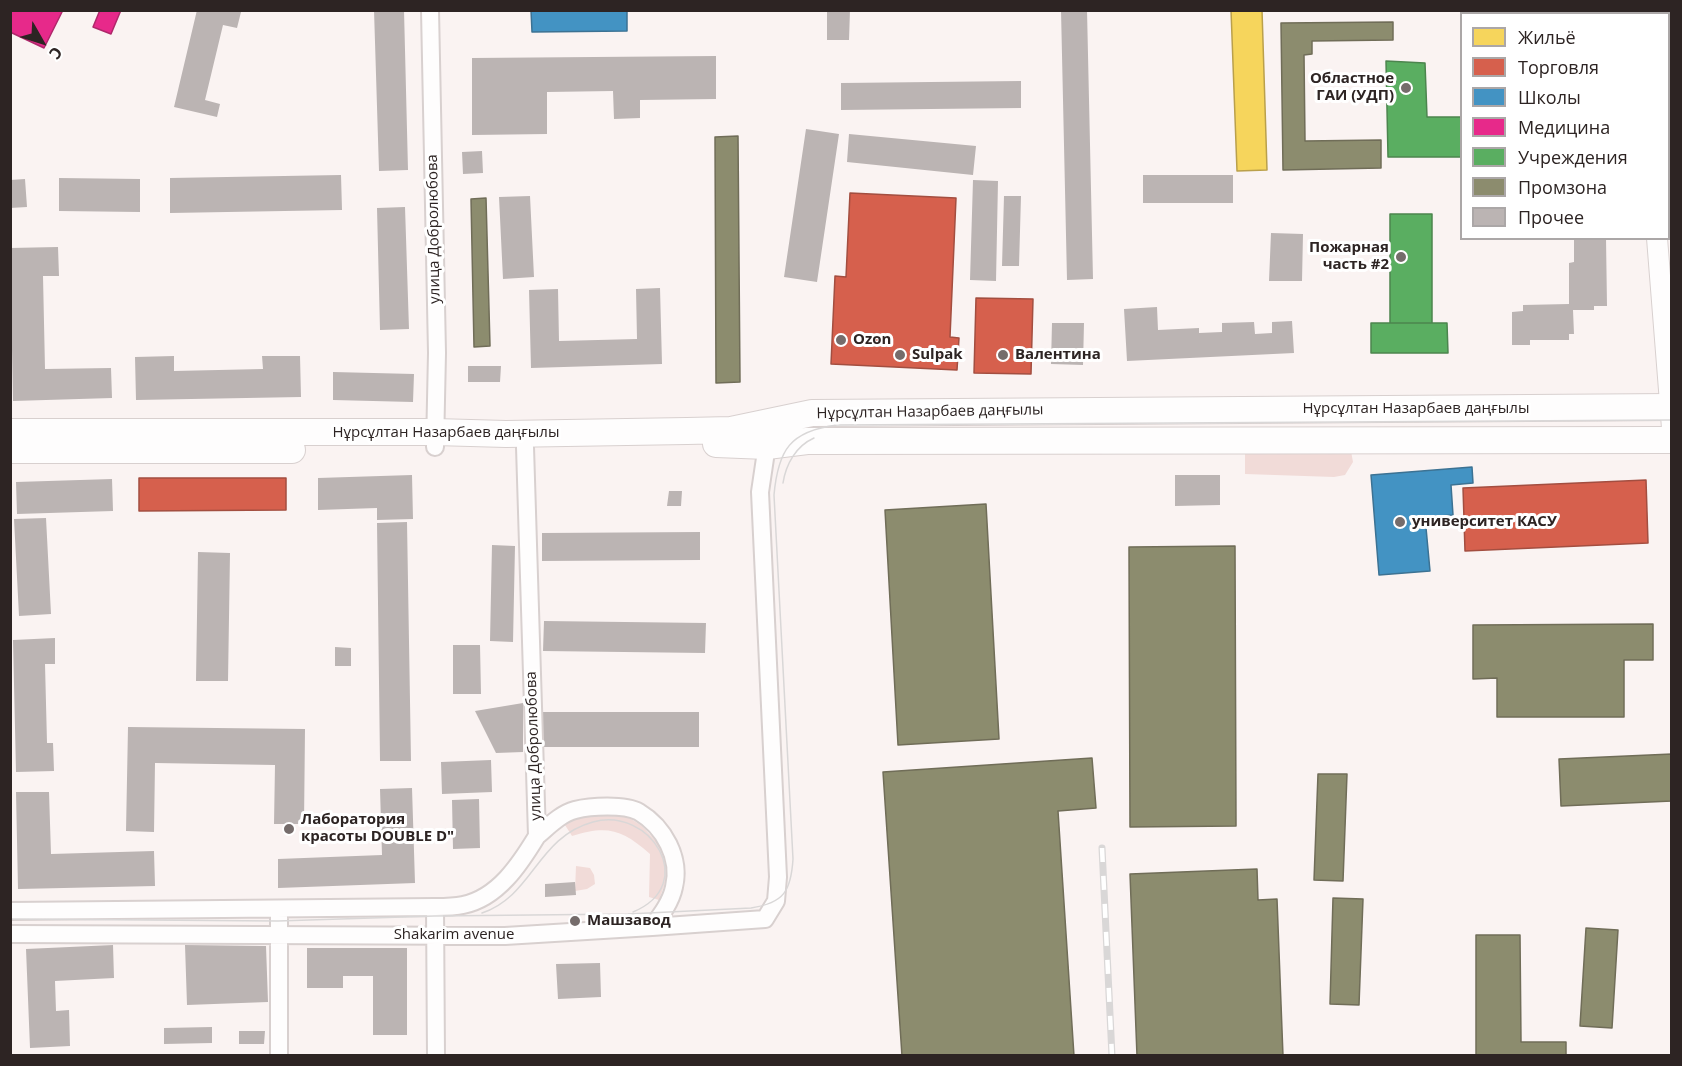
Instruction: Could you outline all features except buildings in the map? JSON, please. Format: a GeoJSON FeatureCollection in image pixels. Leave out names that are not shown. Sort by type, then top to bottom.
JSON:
{"type":"FeatureCollection","features":[{"type":"Feature","properties":{"kind":"main road","name":"Нұрсұлтан Назарбаев даңғылы"},"geometry":{"type":"LineString","coordinates":[[10,432],[435,440],[525,447],[731,443],[769,434],[812,413],[1671,414]]}},
{"type":"Feature","properties":{"kind":"main road","name":"Нұрсұлтан Назарбаев даңғылы"},"geometry":{"type":"LineString","coordinates":[[10,450],[218,451],[506,435],[731,430],[807,441],[1671,440]]}},
{"type":"Feature","properties":{"kind":"street","name":"улица Добролюбова"},"geometry":{"type":"LineString","coordinates":[[430,10],[438,353],[435,440]]}},
{"type":"Feature","properties":{"kind":"street"},"geometry":{"type":"LineString","coordinates":[[1657,240],[1671,414]]}},
{"type":"Feature","properties":{"kind":"street","name":"Shakarim avenue"},"geometry":{"type":"LineString","coordinates":[[10,934],[505,936],[765,919],[776,901],[778,877],[760,492],[769,434]]}},
{"type":"Feature","properties":{"kind":"street","name":"улица Добролюбова"},"geometry":{"type":"LineString","coordinates":[[435,907],[463,905],[482,899],[503,884],[524,858],[537,836],[525,447]]}},
{"type":"Feature","properties":{"kind":"street"},"geometry":{"type":"LineString","coordinates":[[537,836],[559,818],[574,810],[619,807],[638,812],[666,838],[676,866],[674,886],[663,912],[652,927]]}},
{"type":"Feature","properties":{"kind":"street"},"geometry":{"type":"LineString","coordinates":[[435,907],[436,1056]]}},
{"type":"Feature","properties":{"kind":"street","name":"Shakarim avenue"},"geometry":{"type":"LineString","coordinates":[[10,911],[435,907]]}},
{"type":"Feature","properties":{"kind":"street"},"geometry":{"type":"LineString","coordinates":[[279,909],[279,1056]]}},
{"type":"Feature","properties":{"kind":"shaded area"},"geometry":{"type":"Polygon","coordinates":[[[1351,451],[1353,462],[1345,475],[1334,477],[1245,474],[1245,453],[1351,451]]]}},
{"type":"Feature","properties":{"kind":"shaded area"},"geometry":{"type":"Polygon","coordinates":[[[604,813],[625,815],[642,826],[666,852],[669,872],[659,900],[649,897],[650,854],[640,846],[622,834],[605,830],[572,836],[565,825],[576,819],[604,813]]]}},
{"type":"Feature","properties":{"kind":"shaded area"},"geometry":{"type":"Polygon","coordinates":[[[576,866],[590,868],[595,884],[587,889],[575,891],[576,866]]]}},
{"type":"Feature","properties":{"kind":"tram line"},"geometry":{"type":"LineString","coordinates":[[10,919],[278,921],[434,916],[628,914],[751,908],[778,899],[788,887],[793,859],[774,495],[779,466],[789,445],[808,432],[821,428],[837,425],[1672,420]]}},
{"type":"Feature","properties":{"kind":"tram line"},"geometry":{"type":"LineString","coordinates":[[783,483],[793,456],[814,438]]}},
{"type":"Feature","properties":{"kind":"tram line"},"geometry":{"type":"LineString","coordinates":[[482,913],[499,905],[513,894],[559,840],[574,830],[593,822],[614,820],[633,825],[648,836],[660,850],[665,867],[663,884],[653,899],[633,912]]}},
{"type":"Feature","properties":{"kind":"railway"},"geometry":{"type":"LineString","coordinates":[[1102,848],[1112,1056]]}},
{"type":"Feature","properties":{"kind":"place","name":"Областное ГАИ (УДП)"},"geometry":{"type":"Point","coordinates":[1406,88]}},
{"type":"Feature","properties":{"kind":"place","name":"Пожарная часть #2"},"geometry":{"type":"Point","coordinates":[1401,257]}},
{"type":"Feature","properties":{"kind":"place","name":"Ozon"},"geometry":{"type":"Point","coordinates":[841,340]}},
{"type":"Feature","properties":{"kind":"place","name":"Sulpak"},"geometry":{"type":"Point","coordinates":[900,355]}},
{"type":"Feature","properties":{"kind":"place","name":"Валентина"},"geometry":{"type":"Point","coordinates":[1003,355]}},
{"type":"Feature","properties":{"kind":"place","name":"университет КАСУ"},"geometry":{"type":"Point","coordinates":[1400,522]}},
{"type":"Feature","properties":{"kind":"place","name":"Лаборатория красоты DOUBLE D\""},"geometry":{"type":"Point","coordinates":[289,829]}},
{"type":"Feature","properties":{"kind":"place","name":"Машзавод"},"geometry":{"type":"Point","coordinates":[575,921]}}]}
